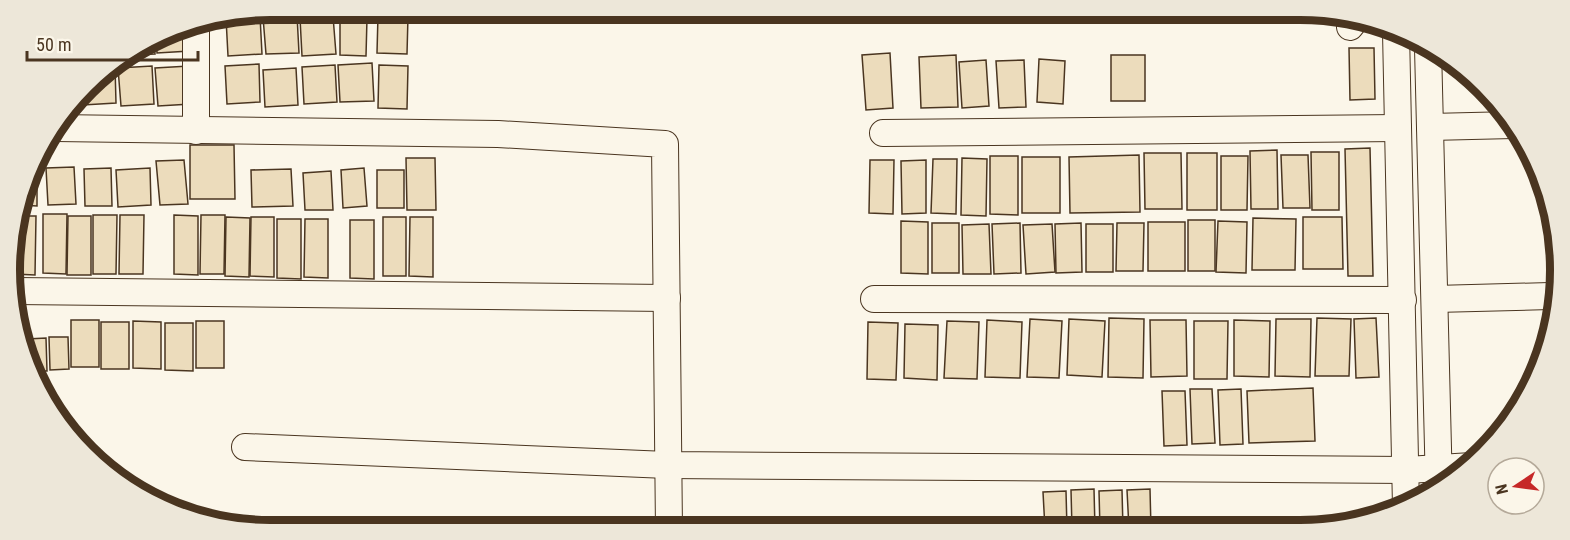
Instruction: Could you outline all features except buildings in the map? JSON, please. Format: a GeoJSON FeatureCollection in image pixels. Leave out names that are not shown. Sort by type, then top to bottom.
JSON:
{"type":"FeatureCollection","features":[{"type":"Feature","properties":{"kind":"street"},"geometry":{"type":"LineString","coordinates":[[196,31],[196,131]]}},
{"type":"Feature","properties":{"kind":"street"},"geometry":{"type":"LineString","coordinates":[[1396,39],[1406,497]]}},
{"type":"Feature","properties":{"kind":"street"},"geometry":{"type":"LineString","coordinates":[[245,447],[668,465],[1407,470],[1439,478],[1428,55]]}},
{"type":"Feature","properties":{"kind":"street"},"geometry":{"type":"LineString","coordinates":[[1430,127],[1504,125]]}},
{"type":"Feature","properties":{"kind":"street"},"geometry":{"type":"LineString","coordinates":[[64,128],[498,134],[665,144],[669,520]]}},
{"type":"Feature","properties":{"kind":"street"},"geometry":{"type":"LineString","coordinates":[[883,133],[1398,128]]}},
{"type":"Feature","properties":{"kind":"street"},"geometry":{"type":"LineString","coordinates":[[21,291],[666,298]]}},
{"type":"Feature","properties":{"kind":"street"},"geometry":{"type":"LineString","coordinates":[[1435,299],[1549,296]]}},
{"type":"Feature","properties":{"kind":"street"},"geometry":{"type":"LineString","coordinates":[[874,299],[1403,300]]}}]}
